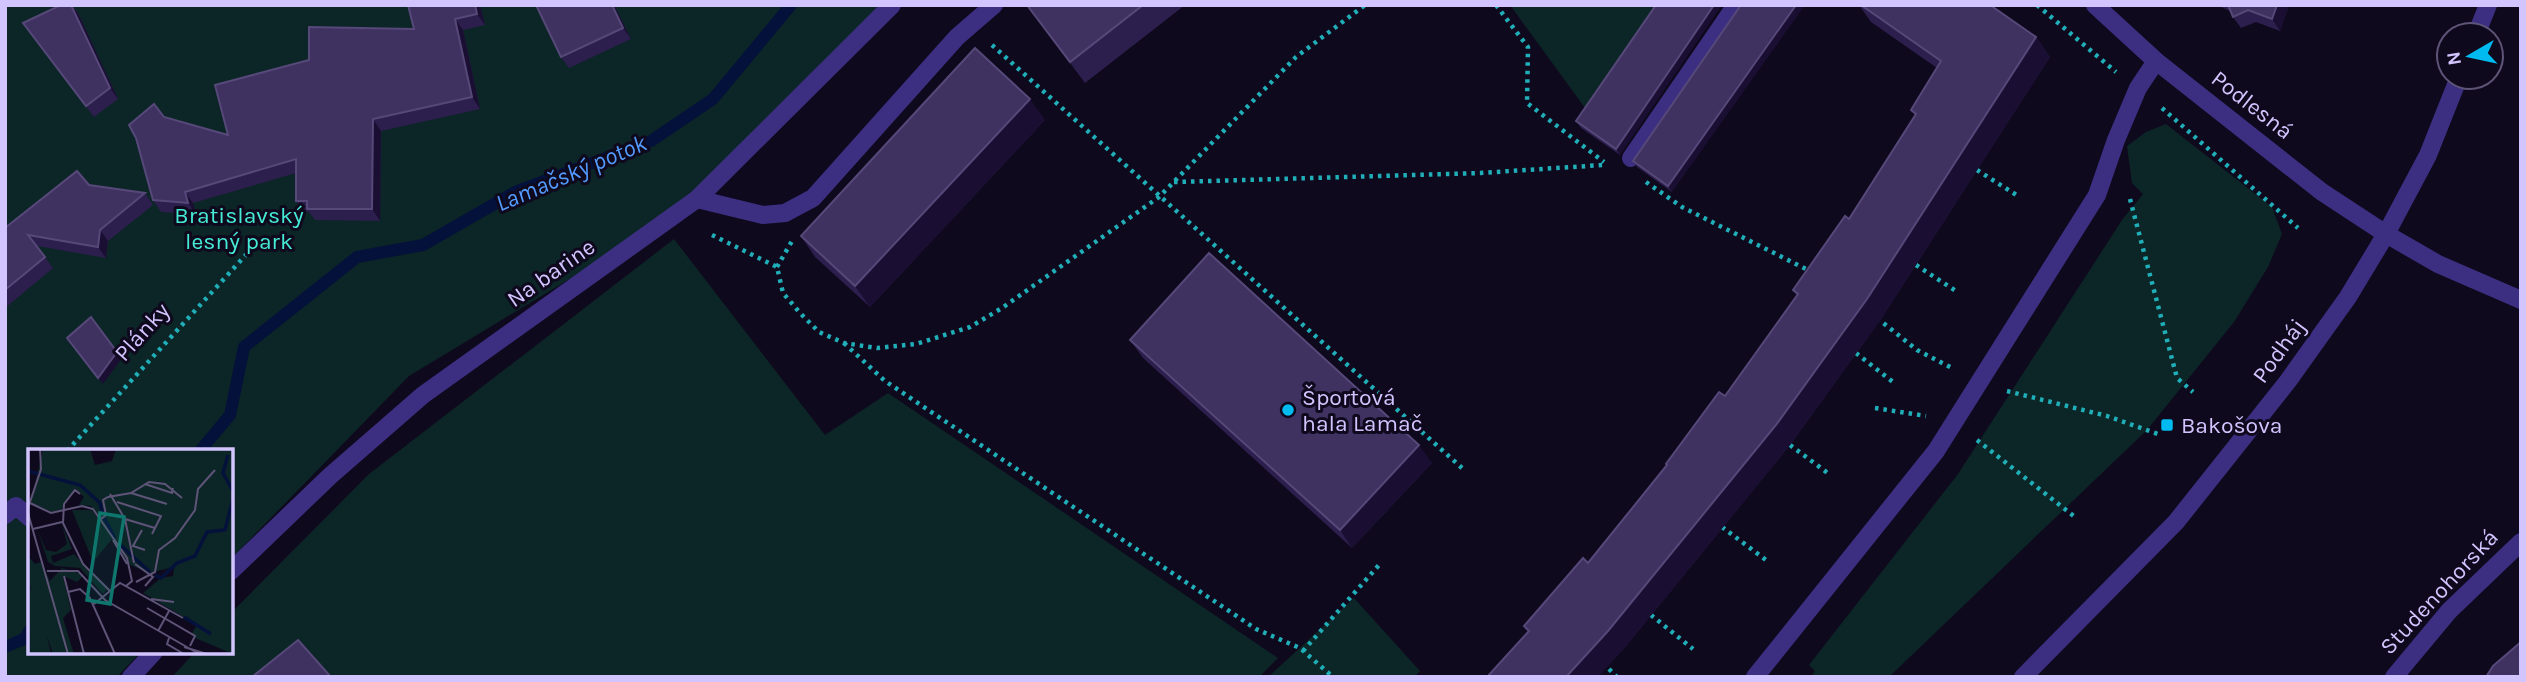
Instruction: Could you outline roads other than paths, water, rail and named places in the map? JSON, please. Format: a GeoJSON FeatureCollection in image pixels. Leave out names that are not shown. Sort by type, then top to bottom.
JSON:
{"type":"FeatureCollection","features":[{"type":"Feature","properties":{"kind":"street","name":"Na barine"},"geometry":{"type":"LineString","coordinates":[[233,569],[330,476],[423,395],[697,199],[891,5]]}},
{"type":"Feature","properties":{"kind":"street"},"geometry":{"type":"LineString","coordinates":[[697,199],[763,215],[785,213],[813,198],[957,37],[994,5]]}},
{"type":"Feature","properties":{"kind":"street"},"geometry":{"type":"LineString","coordinates":[[1631,158],[1736,5]]}},
{"type":"Feature","properties":{"kind":"street","name":"Podlesná"},"geometry":{"type":"LineString","coordinates":[[2095,5],[2156,61],[2322,192],[2386,234]]}},
{"type":"Feature","properties":{"kind":"street"},"geometry":{"type":"LineString","coordinates":[[1755,677],[1936,451],[2097,195],[2138,88],[2156,61]]}},
{"type":"Feature","properties":{"kind":"street","name":"Podháj"},"geometry":{"type":"LineString","coordinates":[[2023,677],[2176,522],[2288,381],[2348,297],[2386,234],[2428,155],[2453,91]]}},
{"type":"Feature","properties":{"kind":"street"},"geometry":{"type":"LineString","coordinates":[[2386,234],[2438,264],[2521,300]]}},
{"type":"Feature","properties":{"kind":"street"},"geometry":{"type":"LineString","coordinates":[[5,515],[16,506],[28,516]]}},
{"type":"Feature","properties":{"kind":"street","name":"Studenohorská"},"geometry":{"type":"LineString","coordinates":[[2394,677],[2449,611],[2521,542]]}},
{"type":"Feature","properties":{"kind":"street"},"geometry":{"type":"LineString","coordinates":[[131,677],[152,654]]}},
{"type":"Feature","properties":{"kind":"waterway","name":"Lamačský potok"},"geometry":{"type":"LineString","coordinates":[[202,449],[230,415],[244,347],[357,257],[423,245],[517,191],[651,141],[713,99],[791,5]]}},
{"type":"Feature","properties":{"kind":"waterway","name":"Lamačský potok"},"geometry":{"type":"LineString","coordinates":[[5,647],[24,639],[28,633]]}},
{"type":"Feature","properties":{"kind":"place","name":"Športová hala Lamač"},"geometry":{"type":"Point","coordinates":[1288,410]}},
{"type":"Feature","properties":{"kind":"place","name":"Bakošova"},"geometry":{"type":"Point","coordinates":[2167,425]}},
{"type":"Feature","properties":{"kind":"park label","name":"Bratislavský lesný park"},"geometry":{"type":"Point","coordinates":[239,228]}}]}
